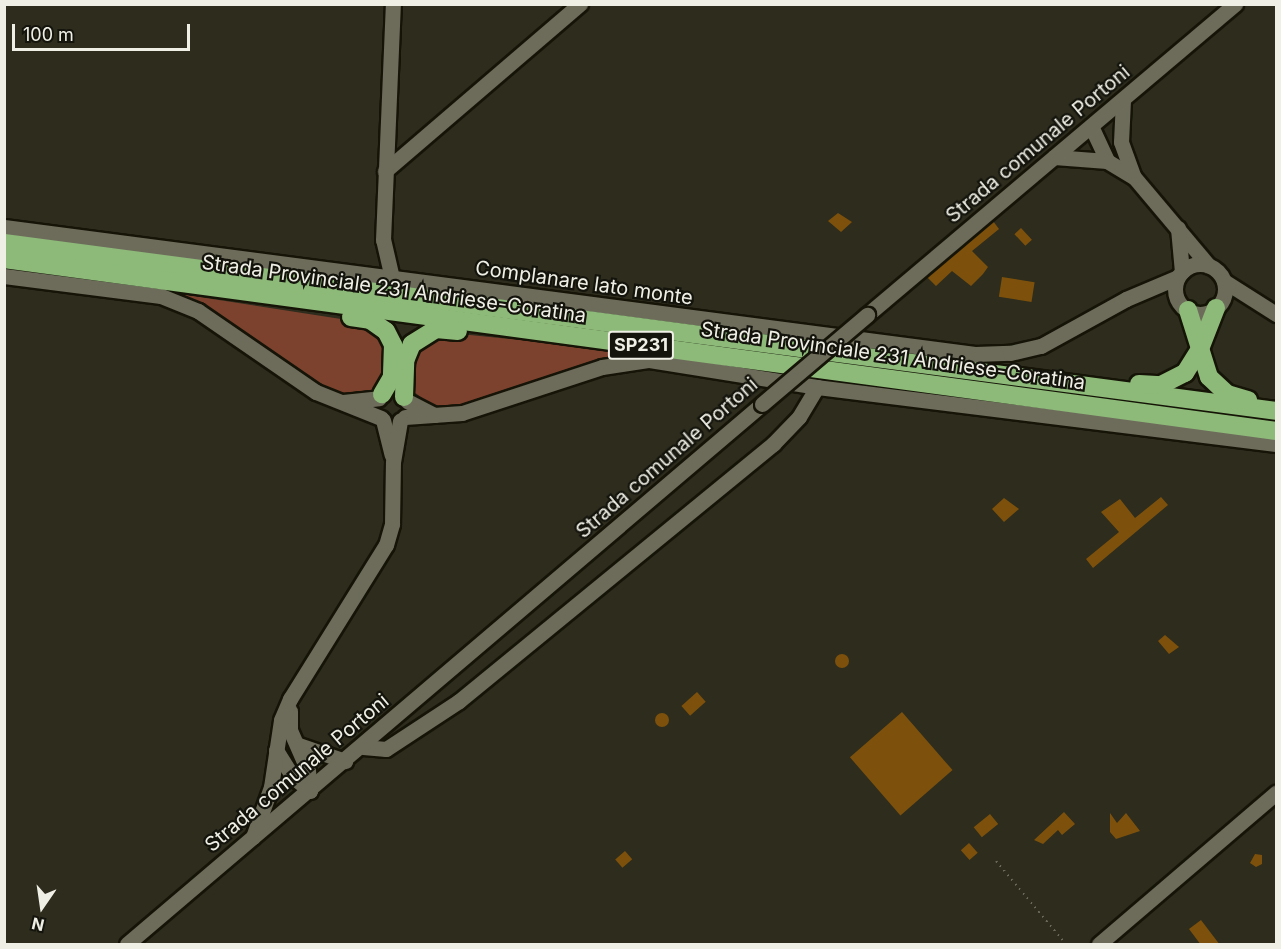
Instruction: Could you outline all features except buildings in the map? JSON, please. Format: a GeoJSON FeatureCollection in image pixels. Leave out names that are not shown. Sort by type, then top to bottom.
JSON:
{"type":"FeatureCollection","features":[{"type":"Feature","properties":{"kind":"highway","name":"Strada Provinciale 231 Andriese-Coratina"},"geometry":{"type":"LineString","coordinates":[[4,243],[1276,411]]}},
{"type":"Feature","properties":{"kind":"highway","name":"Strada Provinciale 231 Andriese-Coratina"},"geometry":{"type":"LineString","coordinates":[[4,259],[1276,431]]}},
{"type":"Feature","properties":{"kind":"highway"},"geometry":{"type":"LineString","coordinates":[[263,294],[289,308],[370,320],[386,331],[396,361],[380,396]]}},
{"type":"Feature","properties":{"kind":"highway"},"geometry":{"type":"LineString","coordinates":[[1184,306],[1209,377],[1227,394],[1276,404]]}},
{"type":"Feature","properties":{"kind":"highway"},"geometry":{"type":"LineString","coordinates":[[1027,378],[1161,385],[1185,373],[1200,349],[1217,307]]}},
{"type":"Feature","properties":{"kind":"highway"},"geometry":{"type":"LineString","coordinates":[[404,409],[405,361],[412,344],[424,333],[436,329],[523,338],[555,333]]}},
{"type":"Feature","properties":{"kind":"street"},"geometry":{"type":"LineString","coordinates":[[392,278],[383,240],[393,4]]}},
{"type":"Feature","properties":{"kind":"street"},"geometry":{"type":"LineString","coordinates":[[385,171],[580,4]]}},
{"type":"Feature","properties":{"kind":"street","name":"Strada comunale Portoni"},"geometry":{"type":"LineString","coordinates":[[127,945],[363,747],[762,404],[1235,4]]}},
{"type":"Feature","properties":{"kind":"street"},"geometry":{"type":"LineString","coordinates":[[1123,100],[1121,142],[1134,177]]}},
{"type":"Feature","properties":{"kind":"street"},"geometry":{"type":"LineString","coordinates":[[1091,126],[1121,142]]}},
{"type":"Feature","properties":{"kind":"street"},"geometry":{"type":"LineString","coordinates":[[1091,126],[1107,161]]}},
{"type":"Feature","properties":{"kind":"street"},"geometry":{"type":"LineString","coordinates":[[1054,157],[1107,161],[1134,177],[1224,281],[1258,305],[1276,314]]}},
{"type":"Feature","properties":{"kind":"street","name":"Complanare lato monte"},"geometry":{"type":"LineString","coordinates":[[4,227],[916,349],[992,355],[1041,346],[1126,299],[1146,292],[1180,274]]}},
{"type":"Feature","properties":{"kind":"street"},"geometry":{"type":"LineString","coordinates":[[1178,228],[1180,274],[1175,290],[1184,306]]}},
{"type":"Feature","properties":{"kind":"street"},"geometry":{"type":"LineString","coordinates":[[370,275],[383,240]]}},
{"type":"Feature","properties":{"kind":"street"},"geometry":{"type":"LineString","coordinates":[[1180,274],[1197,264],[1209,266]]}},
{"type":"Feature","properties":{"kind":"street"},"geometry":{"type":"LineString","coordinates":[[4,276],[161,296],[198,311],[316,392],[382,419],[404,409],[438,416],[462,413],[602,367],[639,361],[817,387],[1276,444]]}},
{"type":"Feature","properties":{"kind":"street"},"geometry":{"type":"LineString","coordinates":[[1217,307],[1224,294],[1224,281]]}},
{"type":"Feature","properties":{"kind":"street"},"geometry":{"type":"LineString","coordinates":[[1146,292],[1202,313],[1217,307],[1258,305]]}},
{"type":"Feature","properties":{"kind":"street"},"geometry":{"type":"LineString","coordinates":[[363,747],[386,749],[469,694],[773,444],[799,417],[817,387]]}},
{"type":"Feature","properties":{"kind":"street"},"geometry":{"type":"LineString","coordinates":[[254,837],[271,787],[281,720],[290,699],[386,545],[392,524],[393,462],[404,409],[396,392],[339,402]]}},
{"type":"Feature","properties":{"kind":"street"},"geometry":{"type":"LineString","coordinates":[[380,396],[376,411],[382,419],[393,462]]}},
{"type":"Feature","properties":{"kind":"street"},"geometry":{"type":"LineString","coordinates":[[290,699],[290,730],[299,745],[310,790]]}},
{"type":"Feature","properties":{"kind":"street"},"geometry":{"type":"LineString","coordinates":[[299,745],[345,761]]}},
{"type":"Feature","properties":{"kind":"street"},"geometry":{"type":"LineString","coordinates":[[276,750],[293,777],[310,790]]}},
{"type":"Feature","properties":{"kind":"street"},"geometry":{"type":"LineString","coordinates":[[1099,945],[1276,793]]}},
{"type":"Feature","properties":{"kind":"path"},"geometry":{"type":"LineString","coordinates":[[996,861],[1066,945]]}},
{"type":"Feature","properties":{"kind":"shaded area"},"geometry":{"type":"Polygon","coordinates":[[[161,291],[354,321],[372,328],[384,341],[387,358],[384,376],[374,391],[339,397],[161,291]]]}},
{"type":"Feature","properties":{"kind":"shaded area"},"geometry":{"type":"Polygon","coordinates":[[[450,333],[648,353],[598,362],[461,409],[437,409],[414,392],[409,378],[418,345],[450,333]]]}}]}
